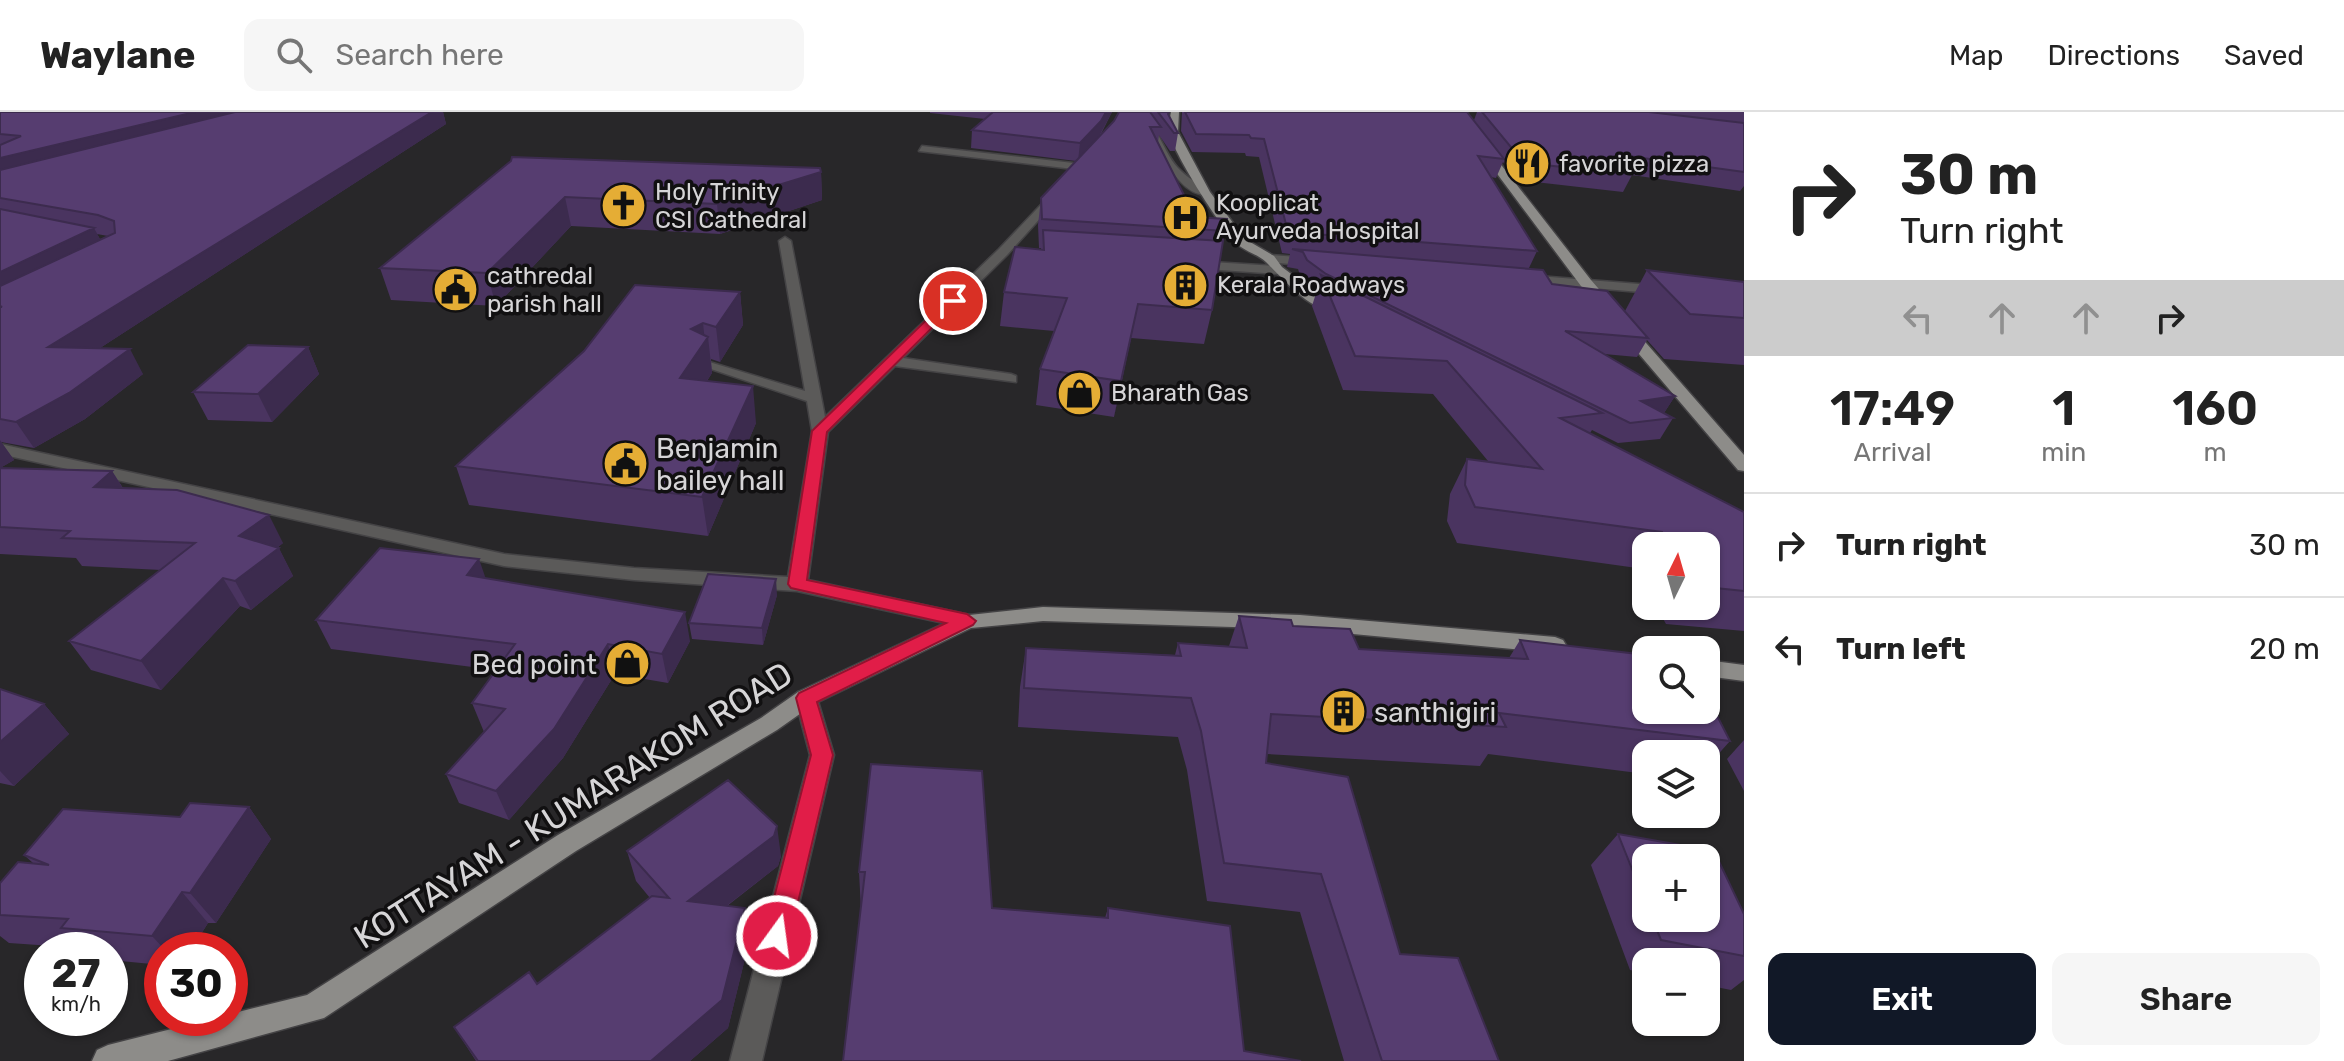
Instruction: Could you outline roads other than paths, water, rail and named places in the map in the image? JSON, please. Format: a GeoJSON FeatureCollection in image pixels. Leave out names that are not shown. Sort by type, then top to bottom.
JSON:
{"type":"FeatureCollection","features":[{"type":"Feature","properties":{"kind":"main road"},"geometry":{"type":"LineString","coordinates":[[1175,112],[1173,132],[1205,193],[1241,242],[1314,298],[1355,319]]}},
{"type":"Feature","properties":{"kind":"main road"},"geometry":{"type":"LineString","coordinates":[[1455,112],[1586,283],[1744,466]]}},
{"type":"Feature","properties":{"kind":"main road","name":"KOTTAYAM - KUMARAKOM ROAD"},"geometry":{"type":"LineString","coordinates":[[108,1061],[313,1008],[567,843],[769,724],[806,698],[967,621],[1043,614],[1300,622],[1526,641],[1571,648]]}},
{"type":"Feature","properties":{"kind":"main road"},"geometry":{"type":"LineString","coordinates":[[1720,670],[1744,673]]}},
{"type":"Feature","properties":{"kind":"street"},"geometry":{"type":"LineString","coordinates":[[1112,127],[1119,112]]}},
{"type":"Feature","properties":{"kind":"street"},"geometry":{"type":"LineString","coordinates":[[1129,112],[1149,127],[1174,170],[1205,193]]}},
{"type":"Feature","properties":{"kind":"street"},"geometry":{"type":"LineString","coordinates":[[820,431],[1011,252],[1086,162],[922,149]]}},
{"type":"Feature","properties":{"kind":"street"},"geometry":{"type":"LineString","coordinates":[[785,241],[820,431],[797,584]]}},
{"type":"Feature","properties":{"kind":"street"},"geometry":{"type":"LineString","coordinates":[[1186,264],[1333,264]]}},
{"type":"Feature","properties":{"kind":"street"},"geometry":{"type":"LineString","coordinates":[[1507,277],[1681,292]]}},
{"type":"Feature","properties":{"kind":"street"},"geometry":{"type":"LineString","coordinates":[[892,361],[1011,379]]}},
{"type":"Feature","properties":{"kind":"street"},"geometry":{"type":"LineString","coordinates":[[706,365],[813,398]]}},
{"type":"Feature","properties":{"kind":"street"},"geometry":{"type":"LineString","coordinates":[[0,449],[504,560],[634,574],[797,584],[967,621]]}},
{"type":"Feature","properties":{"kind":"street"},"geometry":{"type":"LineString","coordinates":[[746,1061],[822,755],[806,698]]}},
{"type":"Feature","properties":{"kind":"place","name":"favorite pizza"},"geometry":{"type":"Point","coordinates":[1528,164]}},
{"type":"Feature","properties":{"kind":"place","name":"Holy Trinity CSI Cathedral"},"geometry":{"type":"Point","coordinates":[624,206]}},
{"type":"Feature","properties":{"kind":"place","name":"Kooplicat Ayurveda Hospital"},"geometry":{"type":"Point","coordinates":[1185,217]}},
{"type":"Feature","properties":{"kind":"place","name":"Kerala Roadways"},"geometry":{"type":"Point","coordinates":[1186,285]}},
{"type":"Feature","properties":{"kind":"place","name":"cathredal parish hall"},"geometry":{"type":"Point","coordinates":[456,290]}},
{"type":"Feature","properties":{"kind":"place","name":"Bharath Gas"},"geometry":{"type":"Point","coordinates":[1080,393]}},
{"type":"Feature","properties":{"kind":"place","name":"Benjamin bailey hall"},"geometry":{"type":"Point","coordinates":[625,464]}},
{"type":"Feature","properties":{"kind":"place","name":"Bed point"},"geometry":{"type":"Point","coordinates":[628,664]}},
{"type":"Feature","properties":{"kind":"place","name":"santhigiri"},"geometry":{"type":"Point","coordinates":[1343,712]}}]}
